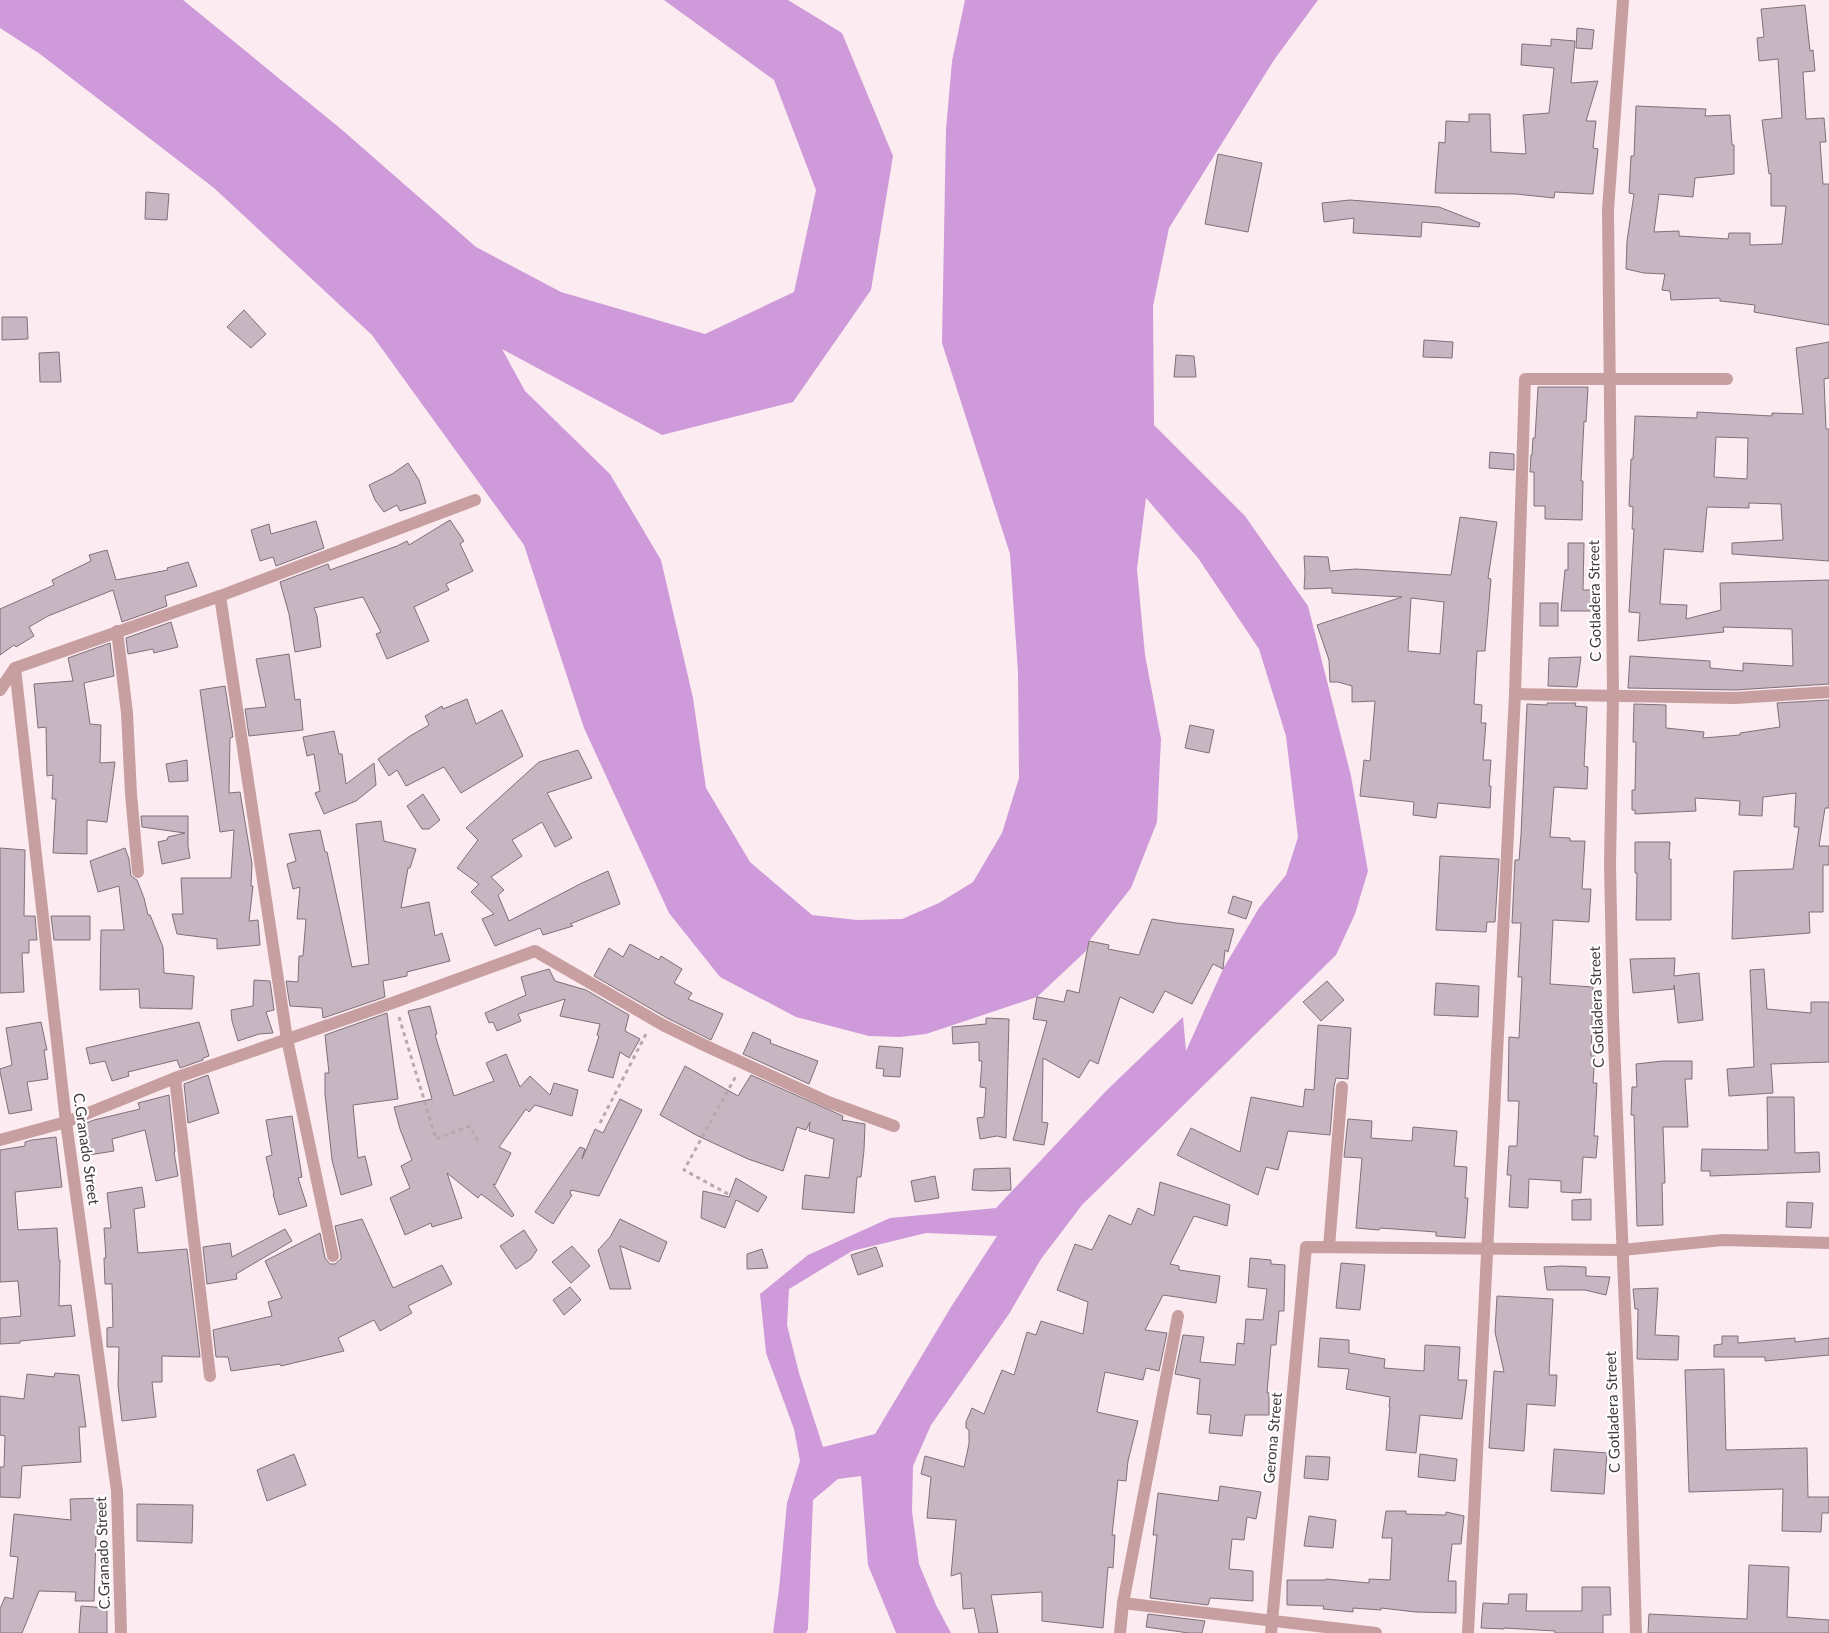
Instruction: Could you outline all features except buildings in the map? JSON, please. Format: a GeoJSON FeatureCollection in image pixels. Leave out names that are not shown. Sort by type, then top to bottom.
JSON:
{"type":"FeatureCollection","features":[{"type":"Feature","properties":{"kind":"street","name":"C Gotladera Street"},"geometry":{"type":"LineString","coordinates":[[1623,0],[1608,210],[1612,696],[1610,864],[1613,1016],[1630,1430],[1636,1633]]}},
{"type":"Feature","properties":{"kind":"street"},"geometry":{"type":"LineString","coordinates":[[1468,1633],[1515,694],[1525,379],[1727,379]]}},
{"type":"Feature","properties":{"kind":"street"},"geometry":{"type":"LineString","coordinates":[[0,690],[14,668],[220,596],[475,500]]}},
{"type":"Feature","properties":{"kind":"street"},"geometry":{"type":"LineString","coordinates":[[220,596],[287,1039],[333,1256]]}},
{"type":"Feature","properties":{"kind":"street"},"geometry":{"type":"LineString","coordinates":[[117,631],[127,713],[131,794],[138,872]]}},
{"type":"Feature","properties":{"kind":"street","name":"C.Granado Street"},"geometry":{"type":"LineString","coordinates":[[14,668],[66,1122],[117,1492],[121,1633]]}},
{"type":"Feature","properties":{"kind":"street"},"geometry":{"type":"LineString","coordinates":[[1515,694],[1735,698],[1829,692]]}},
{"type":"Feature","properties":{"kind":"street"},"geometry":{"type":"LineString","coordinates":[[0,1140],[66,1122],[175,1078],[395,1002],[535,950],[654,1020],[743,1064],[828,1102],[894,1126]]}},
{"type":"Feature","properties":{"kind":"street"},"geometry":{"type":"LineString","coordinates":[[175,1078],[210,1376]]}},
{"type":"Feature","properties":{"kind":"street"},"geometry":{"type":"LineString","coordinates":[[1342,1088],[1329,1247],[1622,1250],[1723,1240],[1829,1243]]}},
{"type":"Feature","properties":{"kind":"street","name":"Gerona Street"},"geometry":{"type":"LineString","coordinates":[[1272,1627],[1306,1247],[1329,1247]]}},
{"type":"Feature","properties":{"kind":"street"},"geometry":{"type":"LineString","coordinates":[[1120,1633],[1123,1603],[1178,1316]]}},
{"type":"Feature","properties":{"kind":"street"},"geometry":{"type":"LineString","coordinates":[[1123,1603],[1272,1627],[1376,1633]]}},
{"type":"Feature","properties":{"kind":"path"},"geometry":{"type":"LineString","coordinates":[[395,1002],[436,1139],[470,1126],[479,1143]]}},
{"type":"Feature","properties":{"kind":"path"},"geometry":{"type":"LineString","coordinates":[[600,1123],[654,1020]]}},
{"type":"Feature","properties":{"kind":"path"},"geometry":{"type":"LineString","coordinates":[[728,1194],[684,1170],[743,1064]]}},
{"type":"Feature","properties":{"kind":"shaded area"},"geometry":{"type":"Polygon","coordinates":[[[0,0],[183,0],[341,129],[476,247],[561,292],[705,334],[794,292],[816,190],[774,80],[664,0],[788,0],[842,33],[893,156],[871,290],[793,402],[662,435],[502,349],[525,391],[610,474],[661,560],[693,698],[706,788],[750,862],[812,915],[857,920],[902,919],[939,903],[973,882],[1002,833],[1019,778],[1018,672],[1010,554],[942,343],[946,129],[952,61],[965,0],[1318,0],[1274,60],[1169,228],[1153,306],[1154,425],[1245,516],[1308,606],[1351,776],[1368,871],[1355,914],[1336,955],[1082,1205],[1041,1259],[1009,1314],[931,1425],[913,1466],[912,1511],[919,1564],[936,1605],[951,1633],[896,1633],[868,1565],[861,1476],[838,1479],[813,1500],[808,1629],[806,1633],[773,1633],[787,1503],[800,1461],[794,1429],[766,1353],[760,1294],[808,1255],[890,1218],[996,1208],[1107,1090],[1183,1017],[1186,1051],[1223,969],[1259,908],[1286,875],[1298,837],[1286,736],[1259,649],[1198,558],[1146,498],[1137,569],[1145,655],[1161,739],[1157,822],[1131,888],[1089,941],[1086,951],[1037,997],[926,1034],[900,1037],[869,1036],[796,1017],[720,977],[669,913],[584,728],[524,545],[372,335],[214,188],[40,54],[0,28],[0,0]],[[926,1233],[852,1251],[789,1289],[787,1325],[799,1373],[823,1447],[875,1434],[951,1307],[997,1236],[926,1233]]]}}]}
